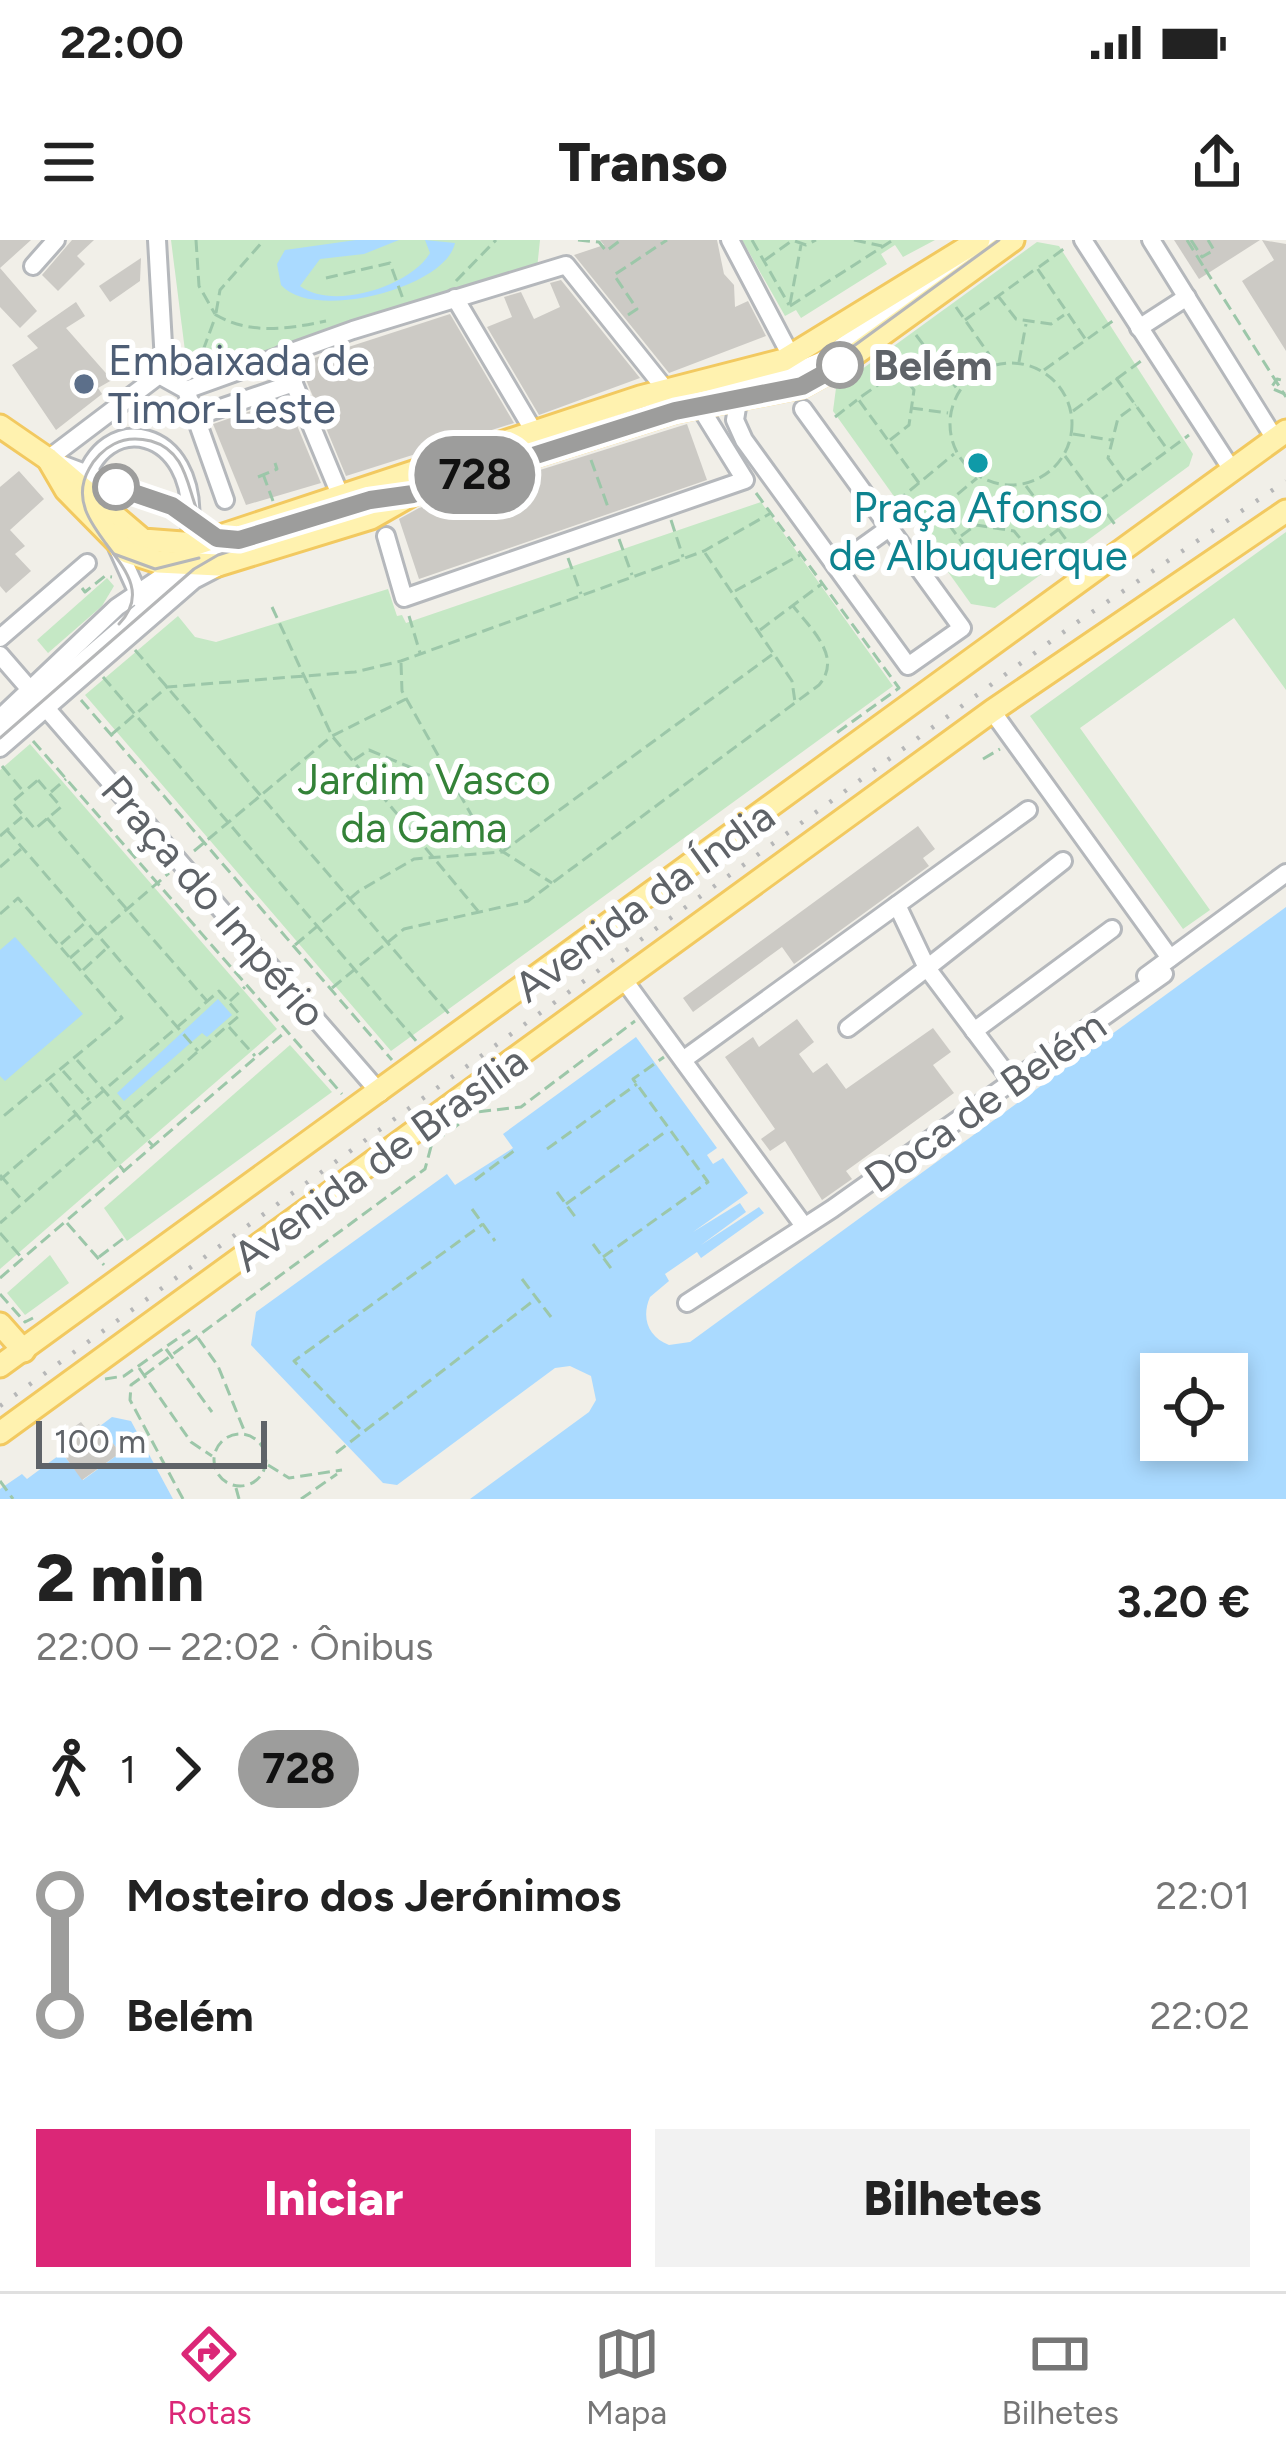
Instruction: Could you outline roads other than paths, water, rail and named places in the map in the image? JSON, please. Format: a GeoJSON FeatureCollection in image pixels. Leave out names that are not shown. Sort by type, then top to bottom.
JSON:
{"type":"FeatureCollection","features":[{"type":"Feature","properties":{"kind":"main road"},"geometry":{"type":"LineString","coordinates":[[78,484],[85,510],[113,542],[140,558],[242,559],[370,518],[413,494],[703,398],[787,358],[979,240]]}},
{"type":"Feature","properties":{"kind":"main road"},"geometry":{"type":"LineString","coordinates":[[186,562],[217,538],[666,390],[703,398],[816,380],[1013,240]]}},
{"type":"Feature","properties":{"kind":"main road"},"geometry":{"type":"LineString","coordinates":[[0,426],[48,459],[122,525],[186,562]]}},
{"type":"Feature","properties":{"kind":"main road","name":"Avenida da Índia"},"geometry":{"type":"LineString","coordinates":[[0,1366],[1281,435]]}},
{"type":"Feature","properties":{"kind":"main road","name":"Avenida de Brasília"},"geometry":{"type":"LineString","coordinates":[[0,1433],[992,711],[1286,511]]}},
{"type":"Feature","properties":{"kind":"main road"},"geometry":{"type":"LineString","coordinates":[[0,1324],[24,1351]]}},
{"type":"Feature","properties":{"kind":"street"},"geometry":{"type":"LineString","coordinates":[[33,266],[56,240]]}},
{"type":"Feature","properties":{"kind":"street"},"geometry":{"type":"LineString","coordinates":[[48,459],[159,375],[164,362],[157,240]]}},
{"type":"Feature","properties":{"kind":"street"},"geometry":{"type":"LineString","coordinates":[[730,240],[787,358],[738,394],[735,420],[744,440],[908,667],[962,628],[803,409]]}},
{"type":"Feature","properties":{"kind":"street"},"geometry":{"type":"LineString","coordinates":[[738,394],[832,355],[990,240]]}},
{"type":"Feature","properties":{"kind":"street"},"geometry":{"type":"LineString","coordinates":[[1083,240],[1232,470]]}},
{"type":"Feature","properties":{"kind":"street"},"geometry":{"type":"LineString","coordinates":[[1151,240],[1281,435]]}},
{"type":"Feature","properties":{"kind":"street"},"geometry":{"type":"LineString","coordinates":[[186,390],[452,292],[566,265],[666,390]]}},
{"type":"Feature","properties":{"kind":"street"},"geometry":{"type":"LineString","coordinates":[[452,292],[536,435]]}},
{"type":"Feature","properties":{"kind":"street"},"geometry":{"type":"LineString","coordinates":[[1139,328],[1187,297]]}},
{"type":"Feature","properties":{"kind":"street"},"geometry":{"type":"LineString","coordinates":[[282,355],[341,497]]}},
{"type":"Feature","properties":{"kind":"street"},"geometry":{"type":"LineString","coordinates":[[159,375],[186,390],[225,500]]}},
{"type":"Feature","properties":{"kind":"street"},"geometry":{"type":"LineString","coordinates":[[197,416],[294,383]]}},
{"type":"Feature","properties":{"kind":"street"},"geometry":{"type":"LineString","coordinates":[[0,732],[126,612],[139,590],[186,562],[260,535],[703,398],[746,480],[404,598],[386,536]]}},
{"type":"Feature","properties":{"kind":"street"},"geometry":{"type":"LineString","coordinates":[[179,597],[191,520],[187,474],[179,459],[158,444],[140,439],[115,443],[78,484],[172,506],[191,520],[217,538],[260,535]]}},
{"type":"Feature","properties":{"kind":"street"},"geometry":{"type":"LineString","coordinates":[[370,500],[413,494]]}},
{"type":"Feature","properties":{"kind":"street"},"geometry":{"type":"LineString","coordinates":[[836,566],[889,528]]}},
{"type":"Feature","properties":{"kind":"street"},"geometry":{"type":"LineString","coordinates":[[113,542],[139,590]]}},
{"type":"Feature","properties":{"kind":"street"},"geometry":{"type":"LineString","coordinates":[[0,718],[38,698],[179,597],[199,576],[242,559]]}},
{"type":"Feature","properties":{"kind":"street"},"geometry":{"type":"LineString","coordinates":[[126,612],[158,596],[186,562]]}},
{"type":"Feature","properties":{"kind":"street"},"geometry":{"type":"LineString","coordinates":[[0,638],[87,563]]}},
{"type":"Feature","properties":{"kind":"street"},"geometry":{"type":"LineString","coordinates":[[126,612],[130,572]]}},
{"type":"Feature","properties":{"kind":"street","name":"Praça do Império"},"geometry":{"type":"LineString","coordinates":[[0,655],[380,1093]]}},
{"type":"Feature","properties":{"kind":"street"},"geometry":{"type":"LineString","coordinates":[[0,748],[38,698]]}},
{"type":"Feature","properties":{"kind":"street"},"geometry":{"type":"LineString","coordinates":[[992,711],[1167,966],[1286,873]]}},
{"type":"Feature","properties":{"kind":"street"},"geometry":{"type":"LineString","coordinates":[[679,1055],[1028,810]]}},
{"type":"Feature","properties":{"kind":"street"},"geometry":{"type":"LineString","coordinates":[[848,1028],[1064,861]]}},
{"type":"Feature","properties":{"kind":"street"},"geometry":{"type":"LineString","coordinates":[[897,904],[927,968],[1008,1076]]}},
{"type":"Feature","properties":{"kind":"street"},"geometry":{"type":"LineString","coordinates":[[974,1031],[1112,928]]}},
{"type":"Feature","properties":{"kind":"street","name":"Doca de Belém"},"geometry":{"type":"LineString","coordinates":[[926,1134],[1167,966]]}},
{"type":"Feature","properties":{"kind":"street","name":"Doca de Belém"},"geometry":{"type":"LineString","coordinates":[[687,1303],[804,1226],[1167,966]]}},
{"type":"Feature","properties":{"kind":"street"},"geometry":{"type":"LineString","coordinates":[[624,980],[804,1226]]}},
{"type":"Feature","properties":{"kind":"water"},"geometry":{"type":"Polygon","coordinates":[[[356,240],[399,240],[364,254],[320,259],[300,286],[332,296],[370,291],[420,265],[430,253],[425,240],[455,243],[429,274],[377,295],[320,300],[297,296],[281,285],[277,264],[285,250],[356,240]]]}},
{"type":"Feature","properties":{"kind":"water"},"geometry":{"type":"Polygon","coordinates":[[[1286,907],[1286,1499],[470,1499],[589,1412],[596,1400],[591,1376],[570,1366],[555,1368],[397,1485],[383,1483],[251,1345],[256,1312],[447,1174],[455,1185],[513,1148],[503,1134],[636,1037],[717,1148],[707,1155],[713,1164],[723,1158],[748,1193],[693,1232],[740,1203],[746,1212],[701,1245],[759,1207],[764,1213],[701,1258],[697,1252],[665,1274],[669,1281],[650,1297],[647,1319],[651,1332],[669,1345],[690,1342],[1286,907]]]}},
{"type":"Feature","properties":{"kind":"water"},"geometry":{"type":"Polygon","coordinates":[[[15,937],[83,1014],[5,1081],[0,1076],[0,950],[15,937]]]}},
{"type":"Feature","properties":{"kind":"water"},"geometry":{"type":"Polygon","coordinates":[[[218,999],[232,1015],[207,1037],[202,1033],[124,1101],[117,1093],[218,999]]]}},
{"type":"Feature","properties":{"kind":"water"},"geometry":{"type":"Polygon","coordinates":[[[112,1417],[131,1421],[173,1499],[0,1499],[0,1489],[22,1474],[27,1479],[62,1453],[83,1480],[120,1453],[100,1426],[112,1417]]]}},
{"type":"Feature","properties":{"kind":"tram line"},"geometry":{"type":"LineString","coordinates":[[0,738],[194,569],[218,555],[683,403],[796,378],[840,356],[999,240]]}},
{"type":"Feature","properties":{"kind":"tram line"},"geometry":{"type":"LineString","coordinates":[[119,624],[131,604],[131,586],[86,512],[82,491],[91,465],[110,446],[142,439],[169,451],[181,465],[200,517],[211,530],[227,536],[253,534]]}},
{"type":"Feature","properties":{"kind":"tram line"},"geometry":{"type":"LineString","coordinates":[[114,554],[155,569],[199,558]]}},
{"type":"Feature","properties":{"kind":"railway"},"geometry":{"type":"LineString","coordinates":[[0,1406],[1076,623],[1286,481]]}},
{"type":"Feature","properties":{"kind":"place","name":"Belém"},"geometry":{"type":"Point","coordinates":[840,365]}},
{"type":"Feature","properties":{"kind":"place","name":"Embaixada de Timor-Leste"},"geometry":{"type":"Point","coordinates":[84,384]}},
{"type":"Feature","properties":{"kind":"place","name":"Praça Afonso de Albuquerque"},"geometry":{"type":"Point","coordinates":[978,463]}},
{"type":"Feature","properties":{"kind":"park label","name":"Jardim Vasco da Gama"},"geometry":{"type":"Point","coordinates":[424,803]}}]}
